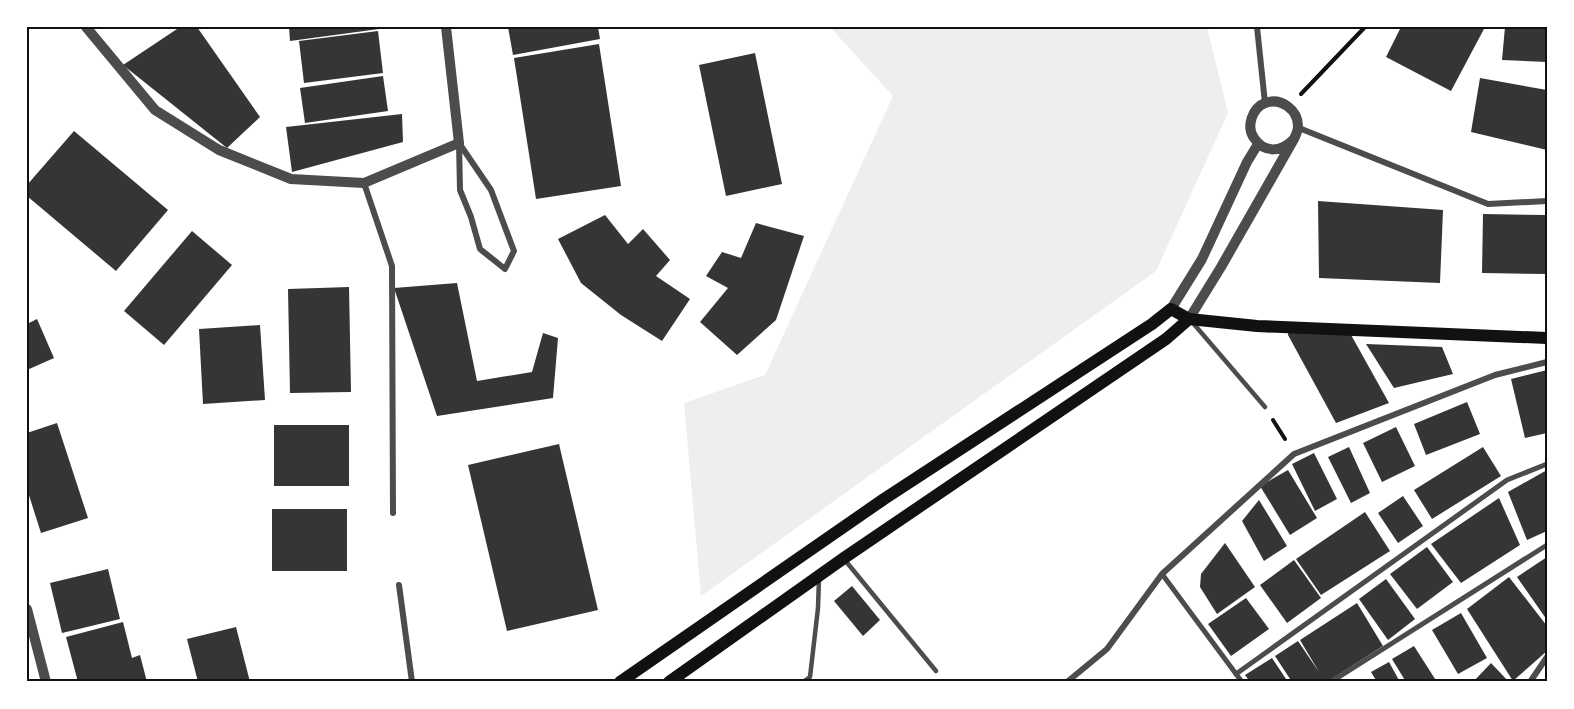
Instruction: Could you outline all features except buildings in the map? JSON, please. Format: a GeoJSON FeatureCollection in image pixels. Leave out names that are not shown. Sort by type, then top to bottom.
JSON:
{"type":"FeatureCollection","features":[{"type":"Feature","properties":{"kind":"main road"},"geometry":{"type":"LineString","coordinates":[[620,682],[884,499],[1152,324],[1171,309],[1189,318],[1257,326],[1547,338]]}},
{"type":"Feature","properties":{"kind":"main road"},"geometry":{"type":"LineString","coordinates":[[669,682],[844,558],[1166,339],[1189,318]]}},
{"type":"Feature","properties":{"kind":"street"},"geometry":{"type":"LineString","coordinates":[[86,27],[155,110],[219,150],[291,179],[364,183],[459,143]]}},
{"type":"Feature","properties":{"kind":"street"},"geometry":{"type":"LineString","coordinates":[[446,27],[459,143],[460,190],[480,249],[506,269],[514,251],[491,190],[459,143]]}},
{"type":"Feature","properties":{"kind":"street"},"geometry":{"type":"LineString","coordinates":[[1257,27],[1265,103]]}},
{"type":"Feature","properties":{"kind":"street"},"geometry":{"type":"LineString","coordinates":[[1189,318],[1221,267],[1294,140],[1299,128],[1296,116],[1289,106],[1278,101],[1265,103],[1256,110],[1250,121],[1251,134],[1258,144],[1267,149],[1277,150],[1287,147],[1294,140]]}},
{"type":"Feature","properties":{"kind":"street"},"geometry":{"type":"LineString","coordinates":[[1299,128],[1488,204],[1547,201]]}},
{"type":"Feature","properties":{"kind":"street"},"geometry":{"type":"LineString","coordinates":[[1171,309],[1202,259],[1247,162],[1258,144]]}},
{"type":"Feature","properties":{"kind":"street"},"geometry":{"type":"LineString","coordinates":[[364,183],[392,266],[393,513]]}},
{"type":"Feature","properties":{"kind":"street"},"geometry":{"type":"LineString","coordinates":[[1067,682],[1107,649],[1162,574],[1294,453],[1495,375],[1547,362]]}},
{"type":"Feature","properties":{"kind":"street"},"geometry":{"type":"LineString","coordinates":[[1236,674],[1507,480],[1547,464]]}},
{"type":"Feature","properties":{"kind":"street"},"geometry":{"type":"LineString","coordinates":[[1331,682],[1547,545]]}},
{"type":"Feature","properties":{"kind":"street"},"geometry":{"type":"LineString","coordinates":[[1162,574],[1242,682]]}},
{"type":"Feature","properties":{"kind":"street"},"geometry":{"type":"LineString","coordinates":[[399,585],[412,682]]}},
{"type":"Feature","properties":{"kind":"street"},"geometry":{"type":"LineString","coordinates":[[27,609],[46,682]]}},
{"type":"Feature","properties":{"kind":"street"},"geometry":{"type":"LineString","coordinates":[[1530,682],[1547,657]]}},
{"type":"Feature","properties":{"kind":"lane"},"geometry":{"type":"LineString","coordinates":[[1189,318],[1265,407]]}},
{"type":"Feature","properties":{"kind":"lane"},"geometry":{"type":"LineString","coordinates":[[844,558],[936,671]]}},
{"type":"Feature","properties":{"kind":"lane"},"geometry":{"type":"LineString","coordinates":[[803,682],[810,677],[818,608],[819,576]]}},
{"type":"Feature","properties":{"kind":"path"},"geometry":{"type":"LineString","coordinates":[[1289,106],[1365,27]]}},
{"type":"Feature","properties":{"kind":"path"},"geometry":{"type":"LineString","coordinates":[[1265,407],[1294,453]]}},
{"type":"Feature","properties":{"kind":"shaded area"},"geometry":{"type":"Polygon","coordinates":[[[830,27],[1207,27],[1228,113],[1156,271],[701,596],[684,403],[765,375],[893,96],[830,27]]]}}]}
